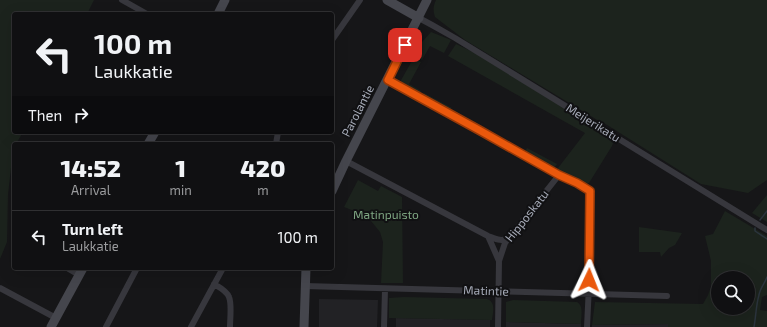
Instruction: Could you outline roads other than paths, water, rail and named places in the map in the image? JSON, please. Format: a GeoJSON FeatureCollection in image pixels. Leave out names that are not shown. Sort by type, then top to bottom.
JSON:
{"type":"FeatureCollection","features":[{"type":"Feature","properties":{"kind":"main road"},"geometry":{"type":"LineString","coordinates":[[219,12],[225,0]]}},
{"type":"Feature","properties":{"kind":"main road"},"geometry":{"type":"LineString","coordinates":[[387,0],[419,18]]}},
{"type":"Feature","properties":{"kind":"main road","name":"Parolantie"},"geometry":{"type":"LineString","coordinates":[[334,187],[427,0]]}},
{"type":"Feature","properties":{"kind":"main road"},"geometry":{"type":"LineString","coordinates":[[304,327],[306,270]]}},
{"type":"Feature","properties":{"kind":"main road"},"geometry":{"type":"LineString","coordinates":[[54,324],[81,272]]}},
{"type":"Feature","properties":{"kind":"street"},"geometry":{"type":"LineString","coordinates":[[122,0],[143,12]]}},
{"type":"Feature","properties":{"kind":"street"},"geometry":{"type":"LineString","coordinates":[[334,37],[360,0]]}},
{"type":"Feature","properties":{"kind":"street","name":"Meijerikatu"},"geometry":{"type":"LineString","coordinates":[[419,18],[462,42],[767,230]]}},
{"type":"Feature","properties":{"kind":"street"},"geometry":{"type":"LineString","coordinates":[[388,80],[590,191],[588,327]]}},
{"type":"Feature","properties":{"kind":"street"},"geometry":{"type":"LineString","coordinates":[[346,161],[488,236],[504,241],[509,238]]}},
{"type":"Feature","properties":{"kind":"street","name":"Hipposkatu"},"geometry":{"type":"LineString","coordinates":[[499,261],[505,243],[559,175]]}},
{"type":"Feature","properties":{"kind":"street"},"geometry":{"type":"LineString","coordinates":[[488,236],[499,261],[498,327]]}},
{"type":"Feature","properties":{"kind":"street"},"geometry":{"type":"LineString","coordinates":[[106,327],[136,270]]}},
{"type":"Feature","properties":{"kind":"street"},"geometry":{"type":"LineString","coordinates":[[191,327],[222,270]]}},
{"type":"Feature","properties":{"kind":"street"},"geometry":{"type":"LineString","coordinates":[[214,284],[224,291],[229,297],[230,327]]}},
{"type":"Feature","properties":{"kind":"street","name":"Matintie"},"geometry":{"type":"LineString","coordinates":[[305,286],[667,296]]}},
{"type":"Feature","properties":{"kind":"street"},"geometry":{"type":"LineString","coordinates":[[0,288],[54,324]]}},
{"type":"Feature","properties":{"kind":"street"},"geometry":{"type":"LineString","coordinates":[[384,327],[385,289]]}},
{"type":"Feature","properties":{"kind":"waterway"},"geometry":{"type":"LineString","coordinates":[[760,220],[767,211]]}},
{"type":"Feature","properties":{"kind":"waterway"},"geometry":{"type":"LineString","coordinates":[[755,228],[755,231],[767,239]]}},
{"type":"Feature","properties":{"kind":"waterway"},"geometry":{"type":"LineString","coordinates":[[754,327],[757,303],[761,288],[767,277]]}},
{"type":"Feature","properties":{"kind":"park label","name":"Matinpuisto"},"geometry":{"type":"Point","coordinates":[386,215]}}]}
